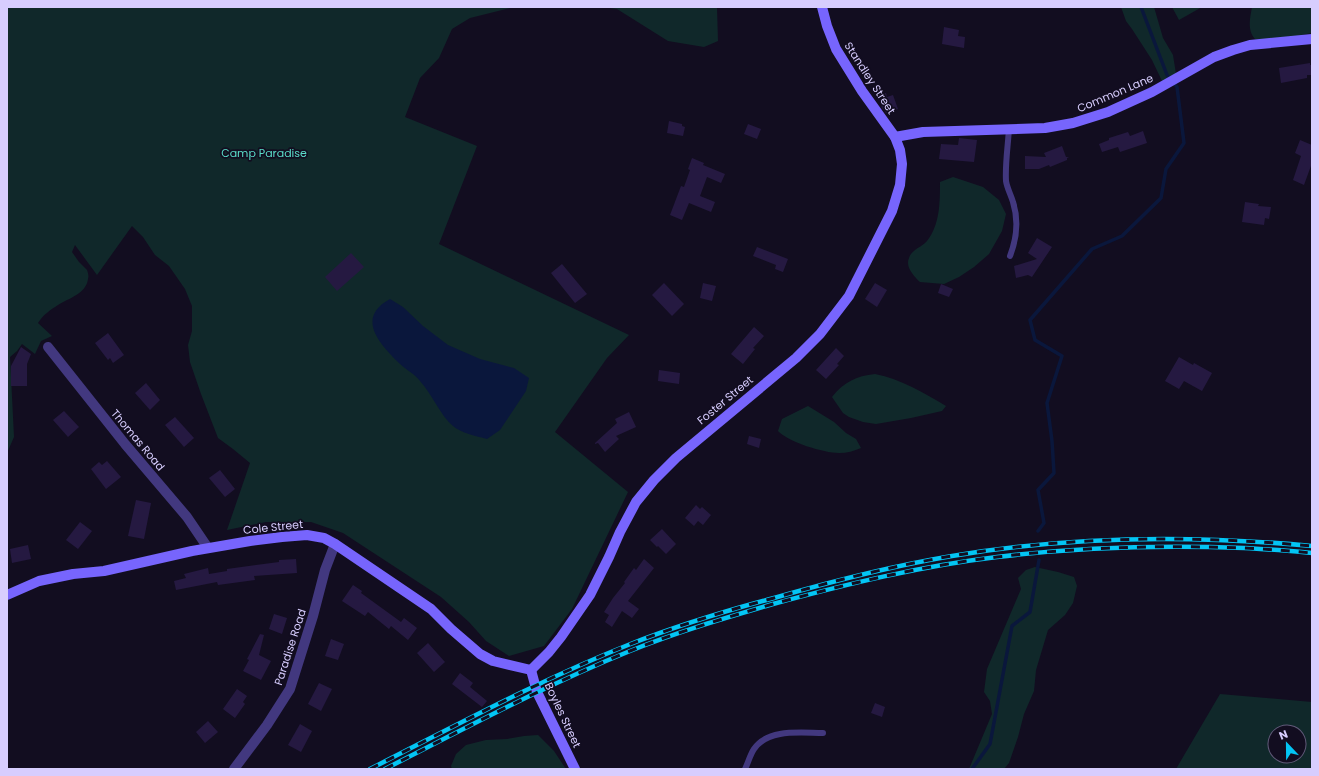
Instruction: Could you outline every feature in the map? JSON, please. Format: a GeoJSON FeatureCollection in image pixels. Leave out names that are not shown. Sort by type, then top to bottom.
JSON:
{"type":"FeatureCollection","features":[{"type":"Feature","properties":{"kind":"street","name":"Standley Street"},"geometry":{"type":"LineString","coordinates":[[822,7],[827,26],[836,49],[862,92],[894,137]]}},
{"type":"Feature","properties":{"kind":"street","name":"Common Lane"},"geometry":{"type":"LineString","coordinates":[[894,137],[923,132],[1008,128],[1045,128],[1073,123],[1108,112],[1152,92],[1214,57],[1233,50],[1250,46],[1312,39]]}},
{"type":"Feature","properties":{"kind":"street","name":"Foster Street"},"geometry":{"type":"LineString","coordinates":[[531,670],[549,652],[561,637],[590,595],[636,502],[654,480],[692,444],[796,358],[820,334],[849,296],[892,211],[900,185],[902,164],[900,150],[894,137]]}},
{"type":"Feature","properties":{"kind":"street","name":"Thomas Road"},"geometry":{"type":"LineString","coordinates":[[48,348],[125,444],[187,517],[208,548]]}},
{"type":"Feature","properties":{"kind":"street","name":"Cole Street"},"geometry":{"type":"LineString","coordinates":[[7,595],[39,581],[73,574],[104,571],[208,548],[282,536],[307,535],[324,538],[335,544],[431,609],[451,629],[480,654],[494,661],[531,670]]}},
{"type":"Feature","properties":{"kind":"street","name":"Paradise Road"},"geometry":{"type":"LineString","coordinates":[[234,769],[267,725],[290,689],[313,616],[325,570],[335,544]]}},
{"type":"Feature","properties":{"kind":"street","name":"Boyles Street"},"geometry":{"type":"LineString","coordinates":[[531,670],[537,692],[576,769]]}},
{"type":"Feature","properties":{"kind":"lane"},"geometry":{"type":"LineString","coordinates":[[1008,128],[1006,182],[1017,220],[1017,231],[1010,256]]}},
{"type":"Feature","properties":{"kind":"lane"},"geometry":{"type":"LineString","coordinates":[[745,769],[754,748],[762,741],[774,735],[787,733],[824,733]]}},
{"type":"Feature","properties":{"kind":"green space","name":"Camp Paradise"},"geometry":{"type":"Polygon","coordinates":[[[7,7],[524,7],[510,8],[470,18],[452,29],[439,58],[420,78],[405,117],[477,146],[439,244],[629,335],[607,358],[555,432],[628,492],[572,609],[544,646],[509,656],[486,641],[469,622],[441,597],[343,533],[311,522],[266,522],[227,530],[250,463],[218,438],[201,394],[190,362],[188,345],[192,331],[192,306],[185,289],[169,266],[155,255],[143,237],[132,226],[97,275],[75,245],[72,252],[87,270],[87,284],[81,292],[62,302],[44,315],[40,320],[38,323],[52,336],[41,341],[35,354],[22,344],[10,357],[14,437],[7,453],[7,7]]]}},
{"type":"Feature","properties":{"kind":"green space"},"geometry":{"type":"Polygon","coordinates":[[[604,7],[717,7],[718,41],[704,47],[668,41],[617,9],[604,7]]]}},
{"type":"Feature","properties":{"kind":"green space"},"geometry":{"type":"Polygon","coordinates":[[[1121,7],[1154,7],[1163,38],[1173,55],[1176,74],[1162,81],[1152,60],[1126,21],[1121,7]]]}},
{"type":"Feature","properties":{"kind":"green space"},"geometry":{"type":"Polygon","coordinates":[[[1172,7],[1202,7],[1179,20],[1172,7]]]}},
{"type":"Feature","properties":{"kind":"green space"},"geometry":{"type":"Polygon","coordinates":[[[1252,7],[1312,7],[1312,33],[1281,41],[1255,39],[1250,28],[1252,7]]]}},
{"type":"Feature","properties":{"kind":"green space"},"geometry":{"type":"Polygon","coordinates":[[[953,177],[983,187],[999,200],[1006,214],[1002,231],[989,254],[959,277],[944,284],[920,282],[909,268],[908,261],[910,255],[927,241],[935,228],[939,205],[940,182],[953,177]]]}},
{"type":"Feature","properties":{"kind":"green space"},"geometry":{"type":"Polygon","coordinates":[[[875,374],[894,379],[921,391],[946,406],[942,411],[876,424],[863,422],[843,413],[832,397],[841,387],[856,378],[875,374]]]}},
{"type":"Feature","properties":{"kind":"green space"},"geometry":{"type":"Polygon","coordinates":[[[808,406],[834,422],[846,433],[856,439],[861,448],[850,452],[832,453],[798,443],[778,431],[782,419],[808,406]]]}},
{"type":"Feature","properties":{"kind":"green space"},"geometry":{"type":"Polygon","coordinates":[[[1035,567],[1074,577],[1077,586],[1073,603],[1065,615],[1048,630],[1036,670],[1034,691],[1024,714],[1009,763],[1004,769],[969,769],[992,714],[990,701],[984,692],[987,669],[1021,589],[1018,578],[1026,570],[1035,567]]]}},
{"type":"Feature","properties":{"kind":"green space"},"geometry":{"type":"Polygon","coordinates":[[[1220,694],[1312,702],[1312,769],[1176,769],[1220,694]]]}},
{"type":"Feature","properties":{"kind":"green space"},"geometry":{"type":"Polygon","coordinates":[[[538,735],[554,751],[566,769],[452,769],[451,766],[456,754],[466,745],[486,740],[538,735]]]}},
{"type":"Feature","properties":{"kind":"water"},"geometry":{"type":"Polygon","coordinates":[[[390,299],[403,307],[423,326],[448,345],[480,359],[514,368],[529,378],[526,391],[500,430],[487,439],[460,431],[448,421],[418,379],[399,363],[385,348],[374,331],[372,323],[374,314],[380,306],[390,299]]]}},
{"type":"Feature","properties":{"kind":"building"},"geometry":{"type":"Polygon","coordinates":[[[944,27],[959,30],[958,36],[965,37],[964,48],[942,44],[944,27]]]}},
{"type":"Feature","properties":{"kind":"building"},"geometry":{"type":"Polygon","coordinates":[[[1310,63],[1310,65],[1312,65],[1312,75],[1307,75],[1307,78],[1281,83],[1279,68],[1310,63]]]}},
{"type":"Feature","properties":{"kind":"building"},"geometry":{"type":"Polygon","coordinates":[[[886,93],[887,97],[893,95],[898,109],[886,113],[882,108],[878,95],[886,93]]]}},
{"type":"Feature","properties":{"kind":"building"},"geometry":{"type":"Polygon","coordinates":[[[669,121],[682,124],[682,126],[685,127],[683,136],[667,133],[669,121]]]}},
{"type":"Feature","properties":{"kind":"building"},"geometry":{"type":"Polygon","coordinates":[[[748,124],[761,129],[757,139],[744,134],[748,124]]]}},
{"type":"Feature","properties":{"kind":"building"},"geometry":{"type":"Polygon","coordinates":[[[1143,131],[1147,143],[1120,152],[1118,147],[1102,152],[1099,144],[1109,140],[1109,138],[1128,132],[1130,136],[1143,131]]]}},
{"type":"Feature","properties":{"kind":"building"},"geometry":{"type":"Polygon","coordinates":[[[959,138],[977,140],[974,162],[939,159],[941,144],[958,145],[959,138]]]}},
{"type":"Feature","properties":{"kind":"building"},"geometry":{"type":"Polygon","coordinates":[[[1300,140],[1312,145],[1312,163],[1304,185],[1293,180],[1301,156],[1295,153],[1300,140]]]}},
{"type":"Feature","properties":{"kind":"building"},"geometry":{"type":"Polygon","coordinates":[[[1062,146],[1066,157],[1069,157],[1067,160],[1050,167],[1049,165],[1039,169],[1025,169],[1025,156],[1046,157],[1044,153],[1062,146]]]}},
{"type":"Feature","properties":{"kind":"building"},"geometry":{"type":"Polygon","coordinates":[[[692,158],[704,163],[703,165],[725,174],[721,183],[707,177],[700,196],[715,202],[711,212],[689,203],[682,220],[670,215],[681,186],[684,187],[690,170],[688,169],[692,158]]]}},
{"type":"Feature","properties":{"kind":"building"},"geometry":{"type":"Polygon","coordinates":[[[1245,202],[1259,204],[1258,206],[1271,207],[1269,219],[1265,218],[1264,225],[1242,222],[1245,202]]]}},
{"type":"Feature","properties":{"kind":"building"},"geometry":{"type":"Polygon","coordinates":[[[1037,238],[1052,247],[1032,277],[1028,275],[1016,278],[1014,266],[1037,259],[1028,253],[1037,238]]]}},
{"type":"Feature","properties":{"kind":"building"},"geometry":{"type":"Polygon","coordinates":[[[757,247],[788,259],[783,272],[775,269],[776,265],[753,256],[757,247]]]}},
{"type":"Feature","properties":{"kind":"building"},"geometry":{"type":"Polygon","coordinates":[[[351,253],[364,267],[337,291],[325,277],[351,253]]]}},
{"type":"Feature","properties":{"kind":"building"},"geometry":{"type":"Polygon","coordinates":[[[562,264],[587,294],[575,303],[551,273],[562,264]]]}},
{"type":"Feature","properties":{"kind":"building"},"geometry":{"type":"Polygon","coordinates":[[[664,283],[684,304],[672,316],[652,295],[664,283]]]}},
{"type":"Feature","properties":{"kind":"building"},"geometry":{"type":"Polygon","coordinates":[[[703,283],[716,286],[712,301],[700,298],[703,283]]]}},
{"type":"Feature","properties":{"kind":"building"},"geometry":{"type":"Polygon","coordinates":[[[875,283],[887,290],[877,307],[865,299],[875,283]]]}},
{"type":"Feature","properties":{"kind":"building"},"geometry":{"type":"Polygon","coordinates":[[[941,284],[953,289],[949,297],[938,293],[941,284]]]}},
{"type":"Feature","properties":{"kind":"building"},"geometry":{"type":"Polygon","coordinates":[[[754,327],[764,336],[753,348],[755,349],[743,364],[731,354],[754,327]]]}},
{"type":"Feature","properties":{"kind":"building"},"geometry":{"type":"Polygon","coordinates":[[[108,333],[124,355],[113,363],[110,358],[108,360],[95,343],[108,333]]]}},
{"type":"Feature","properties":{"kind":"building"},"geometry":{"type":"Polygon","coordinates":[[[21,347],[31,354],[27,364],[27,386],[11,386],[11,366],[21,347]]]}},
{"type":"Feature","properties":{"kind":"building"},"geometry":{"type":"Polygon","coordinates":[[[836,348],[844,356],[837,364],[839,365],[826,379],[816,370],[836,348]]]}},
{"type":"Feature","properties":{"kind":"building"},"geometry":{"type":"Polygon","coordinates":[[[1179,357],[1212,373],[1202,391],[1184,381],[1179,389],[1165,381],[1179,357]]]}},
{"type":"Feature","properties":{"kind":"building"},"geometry":{"type":"Polygon","coordinates":[[[659,370],[680,373],[679,384],[658,381],[659,370]]]}},
{"type":"Feature","properties":{"kind":"building"},"geometry":{"type":"Polygon","coordinates":[[[146,383],[160,400],[150,410],[135,393],[146,383]]]}},
{"type":"Feature","properties":{"kind":"building"},"geometry":{"type":"Polygon","coordinates":[[[64,411],[79,427],[68,437],[53,420],[64,411]]]}},
{"type":"Feature","properties":{"kind":"building"},"geometry":{"type":"Polygon","coordinates":[[[629,412],[636,427],[616,436],[619,439],[605,452],[598,443],[595,444],[617,423],[615,419],[629,412]]]}},
{"type":"Feature","properties":{"kind":"building"},"geometry":{"type":"Polygon","coordinates":[[[175,417],[194,438],[184,447],[165,425],[175,417]]]}},
{"type":"Feature","properties":{"kind":"building"},"geometry":{"type":"Polygon","coordinates":[[[749,436],[761,439],[759,448],[747,444],[749,436]]]}},
{"type":"Feature","properties":{"kind":"building"},"geometry":{"type":"Polygon","coordinates":[[[107,461],[121,477],[106,489],[91,469],[99,462],[102,465],[107,461]]]}},
{"type":"Feature","properties":{"kind":"building"},"geometry":{"type":"Polygon","coordinates":[[[220,470],[235,489],[225,497],[209,478],[220,470]]]}},
{"type":"Feature","properties":{"kind":"building"},"geometry":{"type":"Polygon","coordinates":[[[136,500],[151,503],[144,539],[128,536],[136,500]]]}},
{"type":"Feature","properties":{"kind":"building"},"geometry":{"type":"Polygon","coordinates":[[[696,505],[700,509],[702,507],[711,515],[703,525],[698,521],[694,526],[685,518],[696,505]]]}},
{"type":"Feature","properties":{"kind":"building"},"geometry":{"type":"Polygon","coordinates":[[[80,522],[92,531],[78,549],[66,540],[80,522]]]}},
{"type":"Feature","properties":{"kind":"building"},"geometry":{"type":"Polygon","coordinates":[[[662,529],[676,544],[666,554],[650,540],[662,529]]]}},
{"type":"Feature","properties":{"kind":"building"},"geometry":{"type":"Polygon","coordinates":[[[28,545],[31,559],[12,563],[10,549],[28,545]]]}},
{"type":"Feature","properties":{"kind":"building"},"geometry":{"type":"Polygon","coordinates":[[[296,559],[297,573],[254,576],[255,580],[218,585],[217,582],[176,590],[174,581],[186,578],[184,574],[208,568],[209,574],[227,571],[227,569],[279,562],[279,560],[296,559]]]}},
{"type":"Feature","properties":{"kind":"building"},"geometry":{"type":"Polygon","coordinates":[[[644,559],[654,568],[628,601],[639,609],[632,618],[622,611],[612,627],[605,622],[609,615],[604,612],[634,568],[636,570],[644,559]]]}},
{"type":"Feature","properties":{"kind":"building"},"geometry":{"type":"Polygon","coordinates":[[[353,585],[362,591],[361,593],[401,622],[404,618],[417,628],[408,640],[391,626],[389,629],[368,612],[365,616],[342,601],[353,585]]]}},
{"type":"Feature","properties":{"kind":"building"},"geometry":{"type":"Polygon","coordinates":[[[274,614],[287,618],[282,634],[269,629],[274,614]]]}},
{"type":"Feature","properties":{"kind":"building"},"geometry":{"type":"Polygon","coordinates":[[[260,634],[264,635],[259,655],[271,661],[261,680],[243,671],[249,660],[247,659],[260,634]]]}},
{"type":"Feature","properties":{"kind":"building"},"geometry":{"type":"Polygon","coordinates":[[[331,639],[344,644],[338,660],[325,656],[331,639]]]}},
{"type":"Feature","properties":{"kind":"building"},"geometry":{"type":"Polygon","coordinates":[[[428,643],[445,662],[434,672],[417,653],[428,643]]]}},
{"type":"Feature","properties":{"kind":"building"},"geometry":{"type":"Polygon","coordinates":[[[460,673],[473,683],[470,687],[487,701],[482,707],[452,684],[460,673]]]}},
{"type":"Feature","properties":{"kind":"building"},"geometry":{"type":"Polygon","coordinates":[[[319,683],[332,689],[321,711],[308,704],[319,683]]]}},
{"type":"Feature","properties":{"kind":"building"},"geometry":{"type":"Polygon","coordinates":[[[237,689],[247,696],[243,702],[245,704],[235,718],[223,709],[237,689]]]}},
{"type":"Feature","properties":{"kind":"building"},"geometry":{"type":"Polygon","coordinates":[[[875,703],[885,707],[882,717],[871,713],[875,703]]]}},
{"type":"Feature","properties":{"kind":"building"},"geometry":{"type":"Polygon","coordinates":[[[208,721],[218,732],[205,743],[196,732],[208,721]]]}},
{"type":"Feature","properties":{"kind":"building"},"geometry":{"type":"Polygon","coordinates":[[[300,724],[312,731],[301,752],[288,745],[300,724]]]}},
{"type":"Feature","properties":{"kind":"waterway"},"geometry":{"type":"LineString","coordinates":[[1038,531],[1044,523],[1038,490],[1054,473],[1047,403],[1062,356],[1035,340],[1030,320],[1092,249],[1122,236],[1161,198],[1166,169],[1184,143],[1177,87],[1167,75],[1141,7]]}},
{"type":"Feature","properties":{"kind":"waterway"},"geometry":{"type":"LineString","coordinates":[[972,769],[990,744],[1012,626],[1030,612],[1039,560]]}},
{"type":"Feature","properties":{"kind":"railway"},"geometry":{"type":"LineString","coordinates":[[370,769],[530,688],[628,645],[664,631],[719,614],[863,574],[907,564],[996,549],[1086,541],[1177,539],[1267,542],[1312,546]]}},
{"type":"Feature","properties":{"kind":"railway"},"geometry":{"type":"LineString","coordinates":[[385,769],[537,692],[630,651],[683,631],[829,589],[940,565],[997,557],[1059,551],[1182,547],[1270,549],[1312,553]]}}]}
